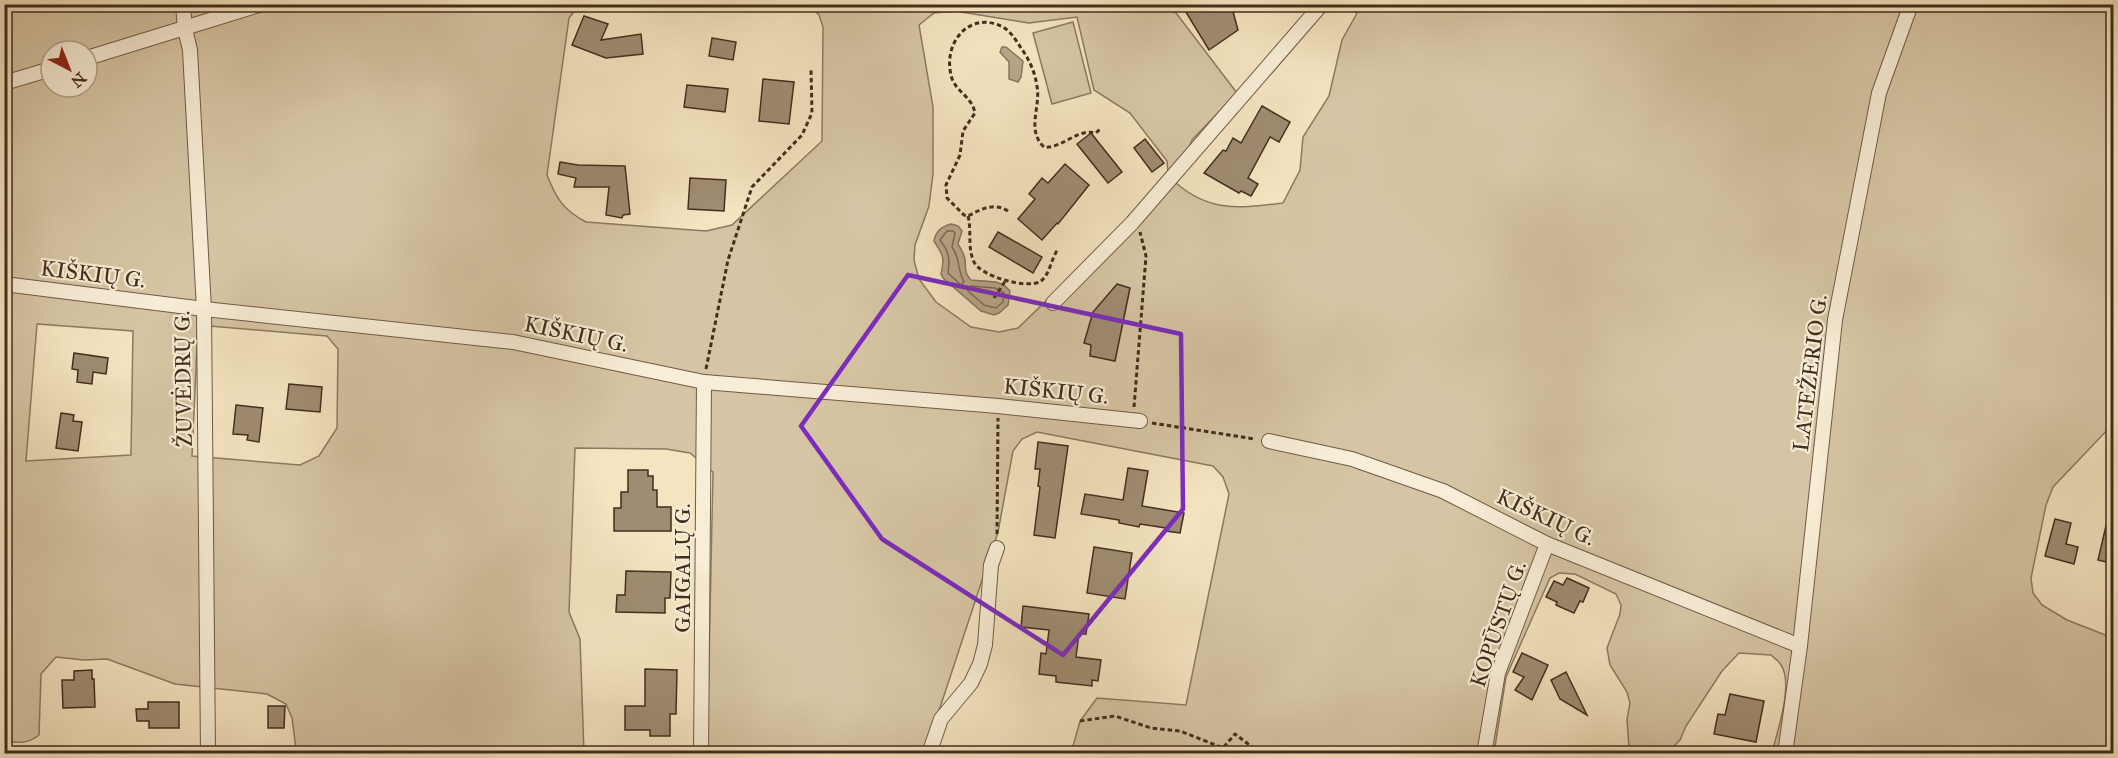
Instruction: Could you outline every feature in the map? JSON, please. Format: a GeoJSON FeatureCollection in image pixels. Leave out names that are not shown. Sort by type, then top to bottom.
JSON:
{"type":"FeatureCollection","features":[{"type":"Feature","properties":{"kind":"street","name":"ŽUVĖDRŲ G."},"geometry":{"type":"LineString","coordinates":[[183,4],[190,50],[204,309],[208,753]]}},
{"type":"Feature","properties":{"kind":"street"},"geometry":{"type":"LineString","coordinates":[[99,54],[262,4]]}},
{"type":"Feature","properties":{"kind":"street"},"geometry":{"type":"LineString","coordinates":[[1053,303],[1132,223],[1322,4]]}},
{"type":"Feature","properties":{"kind":"street","name":"LATEŽERIO G."},"geometry":{"type":"LineString","coordinates":[[1785,753],[1800,646],[1835,320],[1879,93],[1911,4]]}},
{"type":"Feature","properties":{"kind":"street"},"geometry":{"type":"LineString","coordinates":[[4,83],[39,73]]}},
{"type":"Feature","properties":{"kind":"street","name":"KIŠKIŲ G."},"geometry":{"type":"LineString","coordinates":[[4,284],[204,309],[513,342],[704,382],[998,406],[1136,421]]}},
{"type":"Feature","properties":{"kind":"street","name":"GAIGALŲ G."},"geometry":{"type":"LineString","coordinates":[[701,753],[704,382]]}},
{"type":"Feature","properties":{"kind":"street","name":"KIŠKIŲ G."},"geometry":{"type":"LineString","coordinates":[[1269,441],[1352,459],[1443,490],[1548,544],[1800,646]]}},
{"type":"Feature","properties":{"kind":"street","name":"KOPŪSTŲ G."},"geometry":{"type":"LineString","coordinates":[[1484,753],[1498,673],[1548,544]]}},
{"type":"Feature","properties":{"kind":"street"},"geometry":{"type":"LineString","coordinates":[[929,753],[941,719],[971,683],[980,664],[985,645],[992,565],[997,548]]}},
{"type":"Feature","properties":{"kind":"path"},"geometry":{"type":"LineString","coordinates":[[1058,249],[1045,277],[1037,284],[1005,281],[985,273],[976,266],[970,249],[968,216],[951,204],[945,190],[960,155],[964,127],[975,113],[971,101],[953,82],[949,63],[954,41],[959,32],[966,26],[977,22],[994,24],[1011,33],[1029,60],[1038,87],[1034,133],[1044,147],[1052,147],[1088,131],[1096,133],[1100,129]]}},
{"type":"Feature","properties":{"kind":"path"},"geometry":{"type":"LineString","coordinates":[[704,382],[714,321],[728,260],[752,187],[802,135],[812,113],[810,69]]}},
{"type":"Feature","properties":{"kind":"path"},"geometry":{"type":"LineString","coordinates":[[968,216],[986,207],[999,207],[1008,211]]}},
{"type":"Feature","properties":{"kind":"path"},"geometry":{"type":"LineString","coordinates":[[1132,223],[1142,235],[1146,256],[1136,421],[1269,441]]}},
{"type":"Feature","properties":{"kind":"path"},"geometry":{"type":"LineString","coordinates":[[994,298],[1005,281]]}},
{"type":"Feature","properties":{"kind":"path"},"geometry":{"type":"LineString","coordinates":[[997,548],[998,406]]}},
{"type":"Feature","properties":{"kind":"path"},"geometry":{"type":"LineString","coordinates":[[1080,721],[1115,716],[1151,728],[1180,731],[1223,748],[1235,734],[1252,747],[1273,753]]}},
{"type":"Feature","properties":{"kind":"highlighted area"},"geometry":{"type":"Polygon","coordinates":[[[908,275],[1181,334],[1183,509],[1063,655],[882,539],[801,426],[908,275]]]}},
{"type":"Feature","properties":{"kind":"shaded area"},"geometry":{"type":"Polygon","coordinates":[[[262,4],[290,12],[313,4],[579,5],[569,18],[547,175],[557,197],[571,213],[586,222],[706,231],[732,225],[822,141],[823,27],[819,15],[809,5],[1170,5],[1237,93],[1192,140],[1176,183],[1189,193],[1214,204],[1239,207],[1283,203],[1300,170],[1303,137],[1329,96],[1342,40],[1359,5],[2113,5],[2113,424],[2053,487],[2046,505],[2031,578],[2033,593],[2042,605],[2067,620],[2113,638],[2113,753],[1772,753],[1785,696],[1785,673],[1771,655],[1739,653],[1722,671],[1686,726],[1680,740],[1667,753],[1637,753],[1629,748],[1627,719],[1630,703],[1627,692],[1610,665],[1607,648],[1620,614],[1621,605],[1616,594],[1575,574],[1559,573],[1550,578],[1506,677],[1494,753],[1071,753],[1080,721],[1097,698],[1186,705],[1229,494],[1223,477],[1213,466],[1037,432],[1022,439],[1013,451],[998,532],[925,753],[707,753],[713,472],[690,453],[666,449],[575,448],[569,612],[580,639],[584,753],[300,753],[294,750],[296,749],[292,718],[286,704],[267,694],[175,684],[107,659],[84,660],[56,657],[41,674],[39,735],[23,742],[5,741],[4,5],[262,4]],[[955,11],[934,13],[919,25],[933,107],[933,174],[929,206],[915,245],[914,260],[919,279],[936,302],[971,327],[999,332],[1018,328],[1109,240],[1168,173],[1167,161],[1130,113],[1094,90],[1077,17],[1029,23],[955,11]],[[37,324],[26,461],[131,455],[133,331],[37,324]],[[198,325],[192,456],[300,465],[319,456],[337,428],[338,349],[327,336],[198,325]]]}},
{"type":"Feature","properties":{"kind":"shaded area"},"geometry":{"type":"Polygon","coordinates":[[[1073,22],[1091,93],[1052,104],[1033,33],[1073,22]]]}},
{"type":"Feature","properties":{"kind":"water"},"geometry":{"type":"Polygon","coordinates":[[[1002,47],[1006,47],[1023,61],[1018,82],[1009,79],[1009,62],[1000,52],[1002,47]]]}},
{"type":"Feature","properties":{"kind":"water"},"geometry":{"type":"Polygon","coordinates":[[[951,224],[958,226],[962,231],[958,244],[965,257],[967,275],[971,280],[996,282],[1004,285],[1010,291],[1008,305],[999,313],[994,315],[981,311],[943,278],[941,274],[942,256],[934,241],[939,230],[951,224]]]}},
{"type":"Feature","properties":{"kind":"building"},"geometry":{"type":"Polygon","coordinates":[[[1181,4],[1231,4],[1238,30],[1209,50],[1181,4]]]}},
{"type":"Feature","properties":{"kind":"building"},"geometry":{"type":"Polygon","coordinates":[[[584,16],[608,24],[601,40],[641,34],[643,54],[606,58],[572,45],[584,16]]]}},
{"type":"Feature","properties":{"kind":"building"},"geometry":{"type":"Polygon","coordinates":[[[712,38],[736,42],[733,60],[709,56],[712,38]]]}},
{"type":"Feature","properties":{"kind":"building"},"geometry":{"type":"Polygon","coordinates":[[[763,79],[794,82],[789,124],[759,121],[763,79]]]}},
{"type":"Feature","properties":{"kind":"building"},"geometry":{"type":"Polygon","coordinates":[[[687,85],[728,89],[725,112],[684,107],[687,85]]]}},
{"type":"Feature","properties":{"kind":"building"},"geometry":{"type":"Polygon","coordinates":[[[1262,106],[1290,122],[1279,142],[1270,137],[1248,178],[1258,184],[1251,196],[1241,191],[1239,193],[1204,173],[1223,150],[1226,151],[1233,138],[1241,143],[1262,106]]]}},
{"type":"Feature","properties":{"kind":"building"},"geometry":{"type":"Polygon","coordinates":[[[1091,133],[1122,172],[1108,183],[1077,144],[1091,133]]]}},
{"type":"Feature","properties":{"kind":"building"},"geometry":{"type":"Polygon","coordinates":[[[1145,139],[1164,163],[1152,172],[1134,148],[1145,139]]]}},
{"type":"Feature","properties":{"kind":"building"},"geometry":{"type":"Polygon","coordinates":[[[560,162],[578,165],[625,166],[630,214],[623,215],[622,218],[606,215],[609,187],[574,187],[576,178],[558,174],[560,162]]]}},
{"type":"Feature","properties":{"kind":"building"},"geometry":{"type":"Polygon","coordinates":[[[1065,164],[1089,185],[1042,240],[1018,219],[1035,199],[1029,194],[1042,178],[1048,183],[1065,164]]]}},
{"type":"Feature","properties":{"kind":"building"},"geometry":{"type":"Polygon","coordinates":[[[690,178],[726,180],[724,211],[688,209],[690,178]]]}},
{"type":"Feature","properties":{"kind":"building"},"geometry":{"type":"Polygon","coordinates":[[[998,232],[1042,257],[1033,273],[989,247],[998,232]]]}},
{"type":"Feature","properties":{"kind":"building"},"geometry":{"type":"Polygon","coordinates":[[[1117,284],[1130,288],[1115,361],[1090,356],[1091,345],[1084,343],[1093,312],[1117,284]]]}},
{"type":"Feature","properties":{"kind":"building"},"geometry":{"type":"Polygon","coordinates":[[[74,353],[108,358],[106,374],[93,372],[92,384],[77,382],[78,370],[72,369],[74,353]]]}},
{"type":"Feature","properties":{"kind":"building"},"geometry":{"type":"Polygon","coordinates":[[[289,384],[322,387],[320,412],[286,409],[289,384]]]}},
{"type":"Feature","properties":{"kind":"building"},"geometry":{"type":"Polygon","coordinates":[[[236,405],[263,408],[259,442],[247,440],[248,435],[233,434],[236,405]]]}},
{"type":"Feature","properties":{"kind":"building"},"geometry":{"type":"Polygon","coordinates":[[[61,413],[74,415],[73,421],[82,422],[78,451],[56,448],[61,413]]]}},
{"type":"Feature","properties":{"kind":"building"},"geometry":{"type":"Polygon","coordinates":[[[1038,442],[1068,446],[1055,538],[1034,535],[1040,487],[1038,486],[1040,469],[1035,469],[1038,442]]]}},
{"type":"Feature","properties":{"kind":"building"},"geometry":{"type":"Polygon","coordinates":[[[1128,468],[1148,471],[1142,506],[1184,513],[1180,533],[1166,531],[1166,528],[1140,524],[1139,527],[1119,523],[1119,520],[1081,514],[1085,494],[1123,500],[1128,468]]]}},
{"type":"Feature","properties":{"kind":"building"},"geometry":{"type":"Polygon","coordinates":[[[628,470],[648,470],[648,476],[653,476],[653,490],[657,490],[657,507],[671,507],[671,531],[614,531],[614,508],[621,508],[621,492],[628,492],[628,470]]]}},
{"type":"Feature","properties":{"kind":"building"},"geometry":{"type":"Polygon","coordinates":[[[2109,513],[2114,514],[2114,564],[2098,560],[2109,513]]]}},
{"type":"Feature","properties":{"kind":"building"},"geometry":{"type":"Polygon","coordinates":[[[2055,519],[2071,523],[2066,544],[2078,547],[2074,564],[2045,556],[2055,519]]]}},
{"type":"Feature","properties":{"kind":"building"},"geometry":{"type":"Polygon","coordinates":[[[1094,547],[1132,553],[1125,599],[1087,593],[1094,547]]]}},
{"type":"Feature","properties":{"kind":"building"},"geometry":{"type":"Polygon","coordinates":[[[626,571],[671,572],[670,598],[665,598],[665,613],[616,612],[617,595],[625,595],[626,571]]]}},
{"type":"Feature","properties":{"kind":"building"},"geometry":{"type":"Polygon","coordinates":[[[1567,578],[1589,588],[1583,602],[1580,601],[1574,613],[1556,605],[1557,602],[1546,597],[1554,581],[1563,585],[1567,578]]]}},
{"type":"Feature","properties":{"kind":"building"},"geometry":{"type":"Polygon","coordinates":[[[1023,606],[1089,614],[1086,634],[1079,634],[1076,657],[1101,660],[1098,681],[1092,680],[1092,686],[1056,682],[1056,676],[1039,674],[1041,653],[1046,654],[1049,630],[1021,627],[1023,606]]]}},
{"type":"Feature","properties":{"kind":"building"},"geometry":{"type":"Polygon","coordinates":[[[1522,653],[1548,665],[1532,700],[1515,690],[1524,677],[1513,672],[1522,653]]]}},
{"type":"Feature","properties":{"kind":"building"},"geometry":{"type":"Polygon","coordinates":[[[645,669],[677,670],[676,714],[670,714],[670,736],[650,736],[650,730],[625,730],[625,706],[645,706],[645,669]]]}},
{"type":"Feature","properties":{"kind":"building"},"geometry":{"type":"Polygon","coordinates":[[[92,670],[95,707],[63,708],[62,680],[74,680],[74,671],[92,670]]]}},
{"type":"Feature","properties":{"kind":"building"},"geometry":{"type":"Polygon","coordinates":[[[1566,672],[1587,715],[1560,699],[1551,680],[1566,672]]]}},
{"type":"Feature","properties":{"kind":"building"},"geometry":{"type":"Polygon","coordinates":[[[1730,694],[1764,701],[1756,742],[1714,734],[1718,714],[1725,715],[1730,694]]]}},
{"type":"Feature","properties":{"kind":"building"},"geometry":{"type":"Polygon","coordinates":[[[148,702],[179,702],[179,728],[149,728],[149,721],[137,721],[136,709],[148,709],[148,702]]]}},
{"type":"Feature","properties":{"kind":"building"},"geometry":{"type":"Polygon","coordinates":[[[268,706],[285,706],[284,728],[268,728],[268,706]]]}}]}
